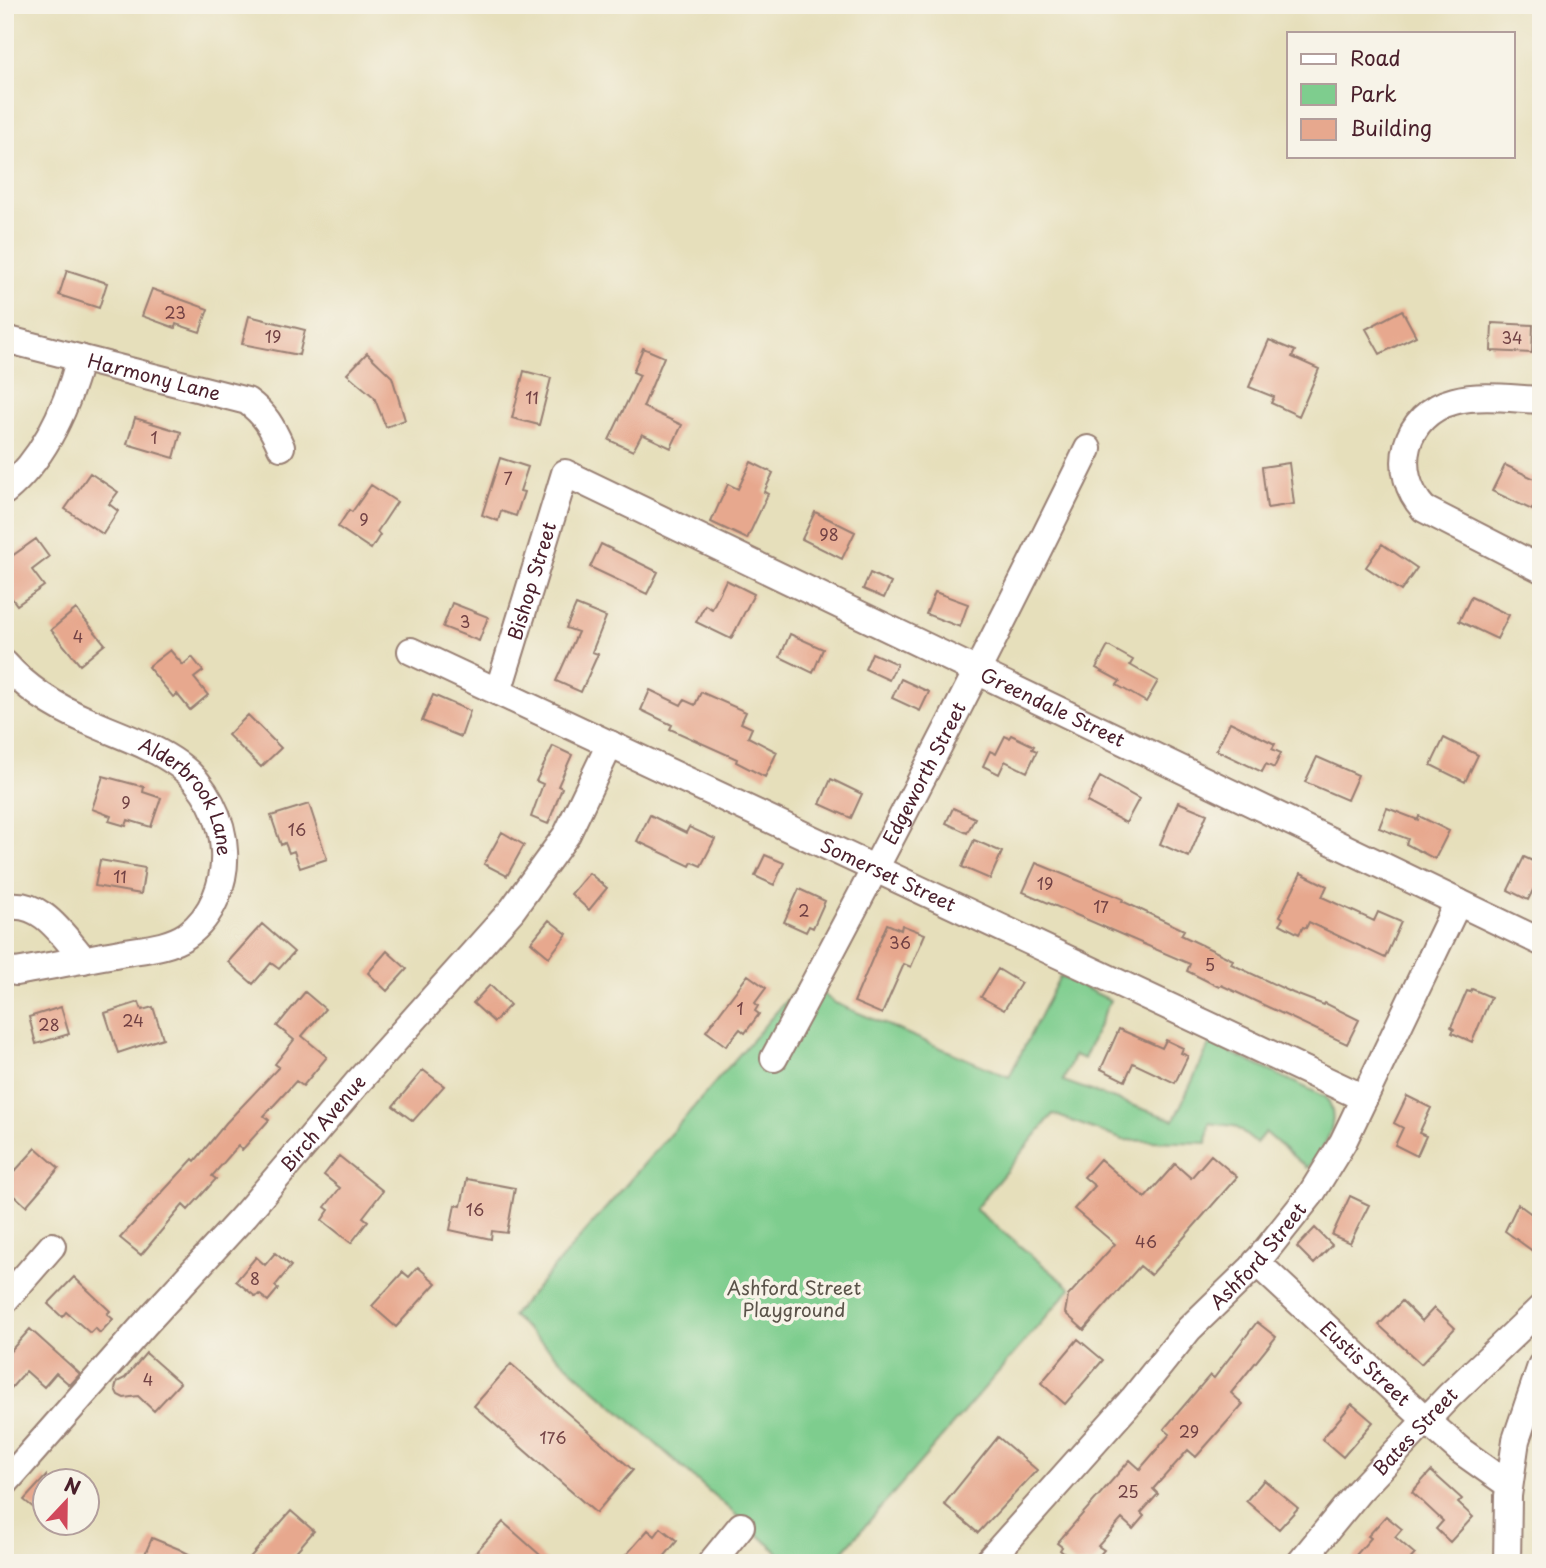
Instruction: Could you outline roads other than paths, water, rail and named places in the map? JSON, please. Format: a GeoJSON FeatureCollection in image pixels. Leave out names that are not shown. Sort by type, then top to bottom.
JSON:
{"type":"FeatureCollection","features":[{"type":"Feature","properties":{"kind":"street","name":"Harmony Lane"},"geometry":{"type":"LineString","coordinates":[[5,339],[247,401],[272,425],[281,447]]}},
{"type":"Feature","properties":{"kind":"street"},"geometry":{"type":"LineString","coordinates":[[5,491],[23,476],[45,444],[72,390],[80,358]]}},
{"type":"Feature","properties":{"kind":"street"},"geometry":{"type":"LineString","coordinates":[[1541,400],[1473,398],[1452,401],[1435,409],[1422,421],[1406,449],[1404,464],[1405,480],[1413,497],[1424,509],[1541,569]]}},
{"type":"Feature","properties":{"kind":"street","name":"Edgeworth Street"},"geometry":{"type":"LineString","coordinates":[[774,1058],[876,869],[1088,449]]}},
{"type":"Feature","properties":{"kind":"street","name":"Greendale Street"},"geometry":{"type":"LineString","coordinates":[[565,472],[1541,942]]}},
{"type":"Feature","properties":{"kind":"street","name":"Bishop Street"},"geometry":{"type":"LineString","coordinates":[[498,692],[565,472]]}},
{"type":"Feature","properties":{"kind":"street","name":"Somerset Street"},"geometry":{"type":"LineString","coordinates":[[411,651],[1364,1098]]}},
{"type":"Feature","properties":{"kind":"street","name":"Alderbrook Lane"},"geometry":{"type":"LineString","coordinates":[[5,664],[34,691],[59,707],[155,750],[180,765],[215,810],[224,836],[225,864],[218,891],[207,916],[186,936],[162,946],[16,972],[5,970]]}},
{"type":"Feature","properties":{"kind":"street","name":"Birch Avenue"},"geometry":{"type":"LineString","coordinates":[[5,1483],[245,1215],[358,1082],[512,910],[567,834],[610,744]]}},
{"type":"Feature","properties":{"kind":"street","name":"Ashford Street"},"geometry":{"type":"LineString","coordinates":[[988,1563],[1133,1399],[1189,1329],[1256,1262],[1311,1194],[1343,1142],[1458,902]]}},
{"type":"Feature","properties":{"kind":"street"},"geometry":{"type":"LineString","coordinates":[[5,907],[18,905],[40,913],[84,960]]}},
{"type":"Feature","properties":{"kind":"street"},"geometry":{"type":"LineString","coordinates":[[5,1300],[52,1246]]}},
{"type":"Feature","properties":{"kind":"street","name":"Eustis Street"},"geometry":{"type":"LineString","coordinates":[[1256,1262],[1461,1451],[1510,1485]]}},
{"type":"Feature","properties":{"kind":"street","name":"Bates Street"},"geometry":{"type":"LineString","coordinates":[[1300,1563],[1359,1491],[1426,1420],[1541,1308]]}},
{"type":"Feature","properties":{"kind":"street"},"geometry":{"type":"LineString","coordinates":[[1507,1563],[1510,1485],[1516,1440],[1541,1367]]}},
{"type":"Feature","properties":{"kind":"street"},"geometry":{"type":"LineString","coordinates":[[711,1563],[741,1526]]}},
{"type":"Feature","properties":{"kind":"park label","name":"Ashford Street Playground"},"geometry":{"type":"Point","coordinates":[794,1299]}}]}
